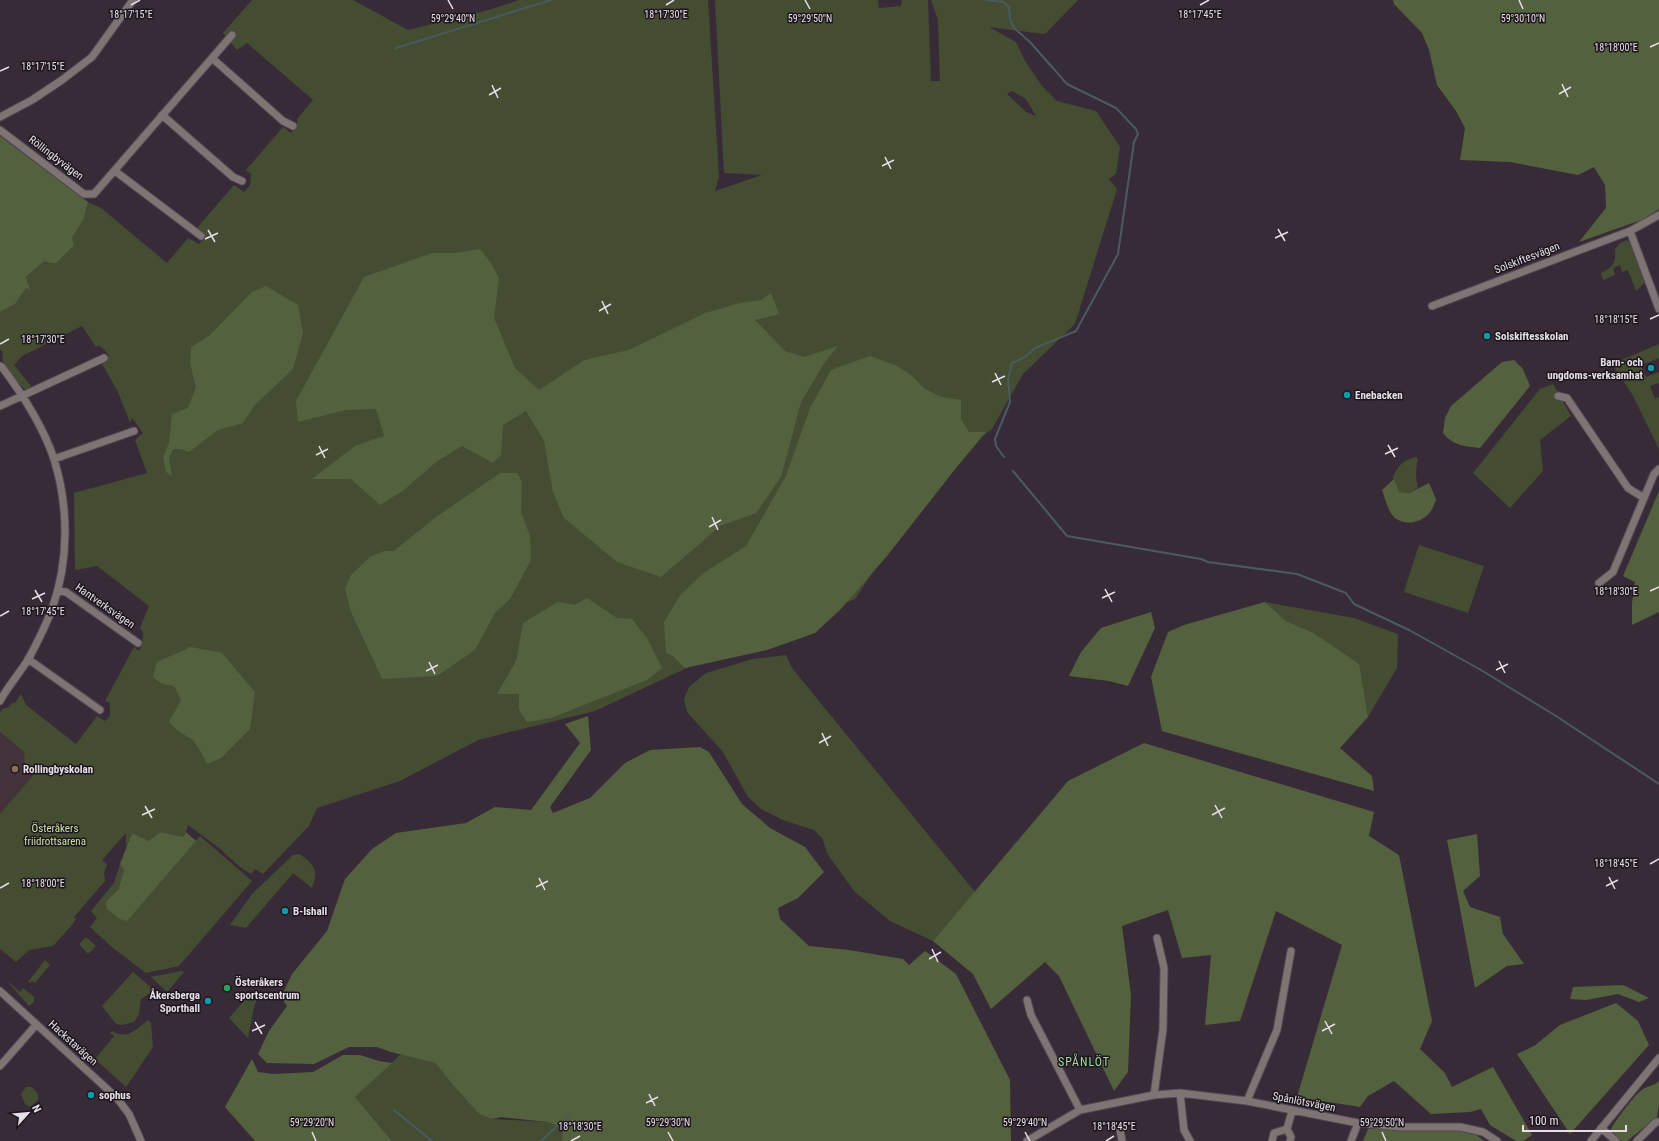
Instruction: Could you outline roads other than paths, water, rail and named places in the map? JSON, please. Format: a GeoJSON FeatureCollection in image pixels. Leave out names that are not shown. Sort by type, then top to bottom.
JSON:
{"type":"FeatureCollection","features":[{"type":"Feature","properties":{"kind":"street"},"geometry":{"type":"LineString","coordinates":[[0,117],[44,92],[92,57],[133,0]]}},
{"type":"Feature","properties":{"kind":"street","name":"Röllingbyvägen"},"geometry":{"type":"LineString","coordinates":[[0,130],[84,194],[94,194],[232,36]]}},
{"type":"Feature","properties":{"kind":"street"},"geometry":{"type":"LineString","coordinates":[[212,58],[293,126]]}},
{"type":"Feature","properties":{"kind":"street"},"geometry":{"type":"LineString","coordinates":[[162,115],[233,177],[242,181]]}},
{"type":"Feature","properties":{"kind":"street"},"geometry":{"type":"LineString","coordinates":[[115,171],[201,236]]}},
{"type":"Feature","properties":{"kind":"street","name":"Solskiftesvägen"},"geometry":{"type":"LineString","coordinates":[[1432,306],[1630,231],[1659,215]]}},
{"type":"Feature","properties":{"kind":"street"},"geometry":{"type":"LineString","coordinates":[[1630,231],[1659,309]]}},
{"type":"Feature","properties":{"kind":"street"},"geometry":{"type":"LineString","coordinates":[[0,406],[104,358]]}},
{"type":"Feature","properties":{"kind":"street","name":"Hantverksvägen"},"geometry":{"type":"LineString","coordinates":[[0,366],[23,395],[36,419],[54,459],[63,502],[65,532],[64,567],[52,610],[28,659],[7,688],[0,701]]}},
{"type":"Feature","properties":{"kind":"street"},"geometry":{"type":"LineString","coordinates":[[1558,396],[1567,398],[1628,488],[1644,498]]}},
{"type":"Feature","properties":{"kind":"street"},"geometry":{"type":"LineString","coordinates":[[54,459],[134,430]]}},
{"type":"Feature","properties":{"kind":"street"},"geometry":{"type":"LineString","coordinates":[[1599,583],[1613,572],[1654,474],[1659,469]]}},
{"type":"Feature","properties":{"kind":"street","name":"Hantverksvägen"},"geometry":{"type":"LineString","coordinates":[[58,590],[66,592],[138,643]]}},
{"type":"Feature","properties":{"kind":"street"},"geometry":{"type":"LineString","coordinates":[[28,659],[100,710]]}},
{"type":"Feature","properties":{"kind":"street"},"geometry":{"type":"LineString","coordinates":[[0,683],[7,688]]}},
{"type":"Feature","properties":{"kind":"street"},"geometry":{"type":"LineString","coordinates":[[1154,1095],[1164,1029],[1164,968],[1157,938]]}},
{"type":"Feature","properties":{"kind":"street"},"geometry":{"type":"LineString","coordinates":[[1248,1101],[1277,1030],[1291,951]]}},
{"type":"Feature","properties":{"kind":"street","name":"Hackstavägen"},"geometry":{"type":"LineString","coordinates":[[0,991],[108,1089],[129,1114],[141,1141]]}},
{"type":"Feature","properties":{"kind":"street"},"geometry":{"type":"LineString","coordinates":[[1027,1000],[1030,1015],[1080,1110]]}},
{"type":"Feature","properties":{"kind":"street"},"geometry":{"type":"LineString","coordinates":[[0,1066],[36,1025]]}},
{"type":"Feature","properties":{"kind":"street"},"geometry":{"type":"LineString","coordinates":[[1591,1141],[1659,1058]]}},
{"type":"Feature","properties":{"kind":"street"},"geometry":{"type":"LineString","coordinates":[[1180,1093],[1184,1130],[1190,1141]]}},
{"type":"Feature","properties":{"kind":"street","name":"Spånlötsvägen"},"geometry":{"type":"LineString","coordinates":[[1027,1141],[1080,1110],[1154,1095],[1180,1093],[1248,1101],[1358,1123],[1401,1127],[1460,1127],[1483,1132],[1497,1141]]}},
{"type":"Feature","properties":{"kind":"street"},"geometry":{"type":"LineString","coordinates":[[1290,1141],[1287,1129],[1292,1111]]}},
{"type":"Feature","properties":{"kind":"street"},"geometry":{"type":"LineString","coordinates":[[1637,1141],[1650,1127],[1656,1122],[1659,1122]]}},
{"type":"Feature","properties":{"kind":"street"},"geometry":{"type":"LineString","coordinates":[[1351,1141],[1358,1123]]}},
{"type":"Feature","properties":{"kind":"street"},"geometry":{"type":"LineString","coordinates":[[1601,1128],[1616,1141]]}},
{"type":"Feature","properties":{"kind":"street"},"geometry":{"type":"LineString","coordinates":[[1120,1129],[1122,1141]]}},
{"type":"Feature","properties":{"kind":"street"},"geometry":{"type":"LineString","coordinates":[[1272,1141],[1274,1133],[1287,1129]]}},
{"type":"Feature","properties":{"kind":"waterway"},"geometry":{"type":"LineString","coordinates":[[396,48],[551,0]]}},
{"type":"Feature","properties":{"kind":"waterway"},"geometry":{"type":"LineString","coordinates":[[987,0],[1003,2],[1009,7],[1010,20],[1014,28],[1030,42],[1067,84],[1116,108],[1136,129],[1138,134],[1134,142],[1118,254],[1076,331],[1035,348],[1025,357],[1012,363],[1008,379],[1010,402],[995,439],[996,446],[1004,457]]}},
{"type":"Feature","properties":{"kind":"waterway"},"geometry":{"type":"LineString","coordinates":[[1013,471],[1067,536],[1201,559],[1208,562],[1297,574],[1346,593],[1354,604],[1409,630],[1481,670],[1556,716],[1659,784]]}},
{"type":"Feature","properties":{"kind":"waterway"},"geometry":{"type":"LineString","coordinates":[[394,1110],[432,1141]]}},
{"type":"Feature","properties":{"kind":"waterway"},"geometry":{"type":"LineString","coordinates":[[541,1141],[570,1114]]}},
{"type":"Feature","properties":{"kind":"place","name":"Solskiftesskolan"},"geometry":{"type":"Point","coordinates":[1487,336]}},
{"type":"Feature","properties":{"kind":"place","name":"Barn- och ungdoms-verksamhat"},"geometry":{"type":"Point","coordinates":[1651,368]}},
{"type":"Feature","properties":{"kind":"place","name":"Enebacken"},"geometry":{"type":"Point","coordinates":[1347,395]}},
{"type":"Feature","properties":{"kind":"place","name":"Rollingbyskolan"},"geometry":{"type":"Point","coordinates":[15,769]}},
{"type":"Feature","properties":{"kind":"place","name":"B-Ishall"},"geometry":{"type":"Point","coordinates":[285,911]}},
{"type":"Feature","properties":{"kind":"place","name":"Österåkers sportscentrum"},"geometry":{"type":"Point","coordinates":[227,988]}},
{"type":"Feature","properties":{"kind":"place","name":"Åkersberga Sporthall"},"geometry":{"type":"Point","coordinates":[208,1001]}},
{"type":"Feature","properties":{"kind":"place","name":"sophus"},"geometry":{"type":"Point","coordinates":[91,1095]}},
{"type":"Feature","properties":{"kind":"district","name":"SPÅNLÖT"},"geometry":{"type":"Point","coordinates":[1084,1062]}},
{"type":"Feature","properties":{"kind":"park label","name":"Österåkers friidrottsarena"},"geometry":{"type":"Point","coordinates":[55,834]}}]}
